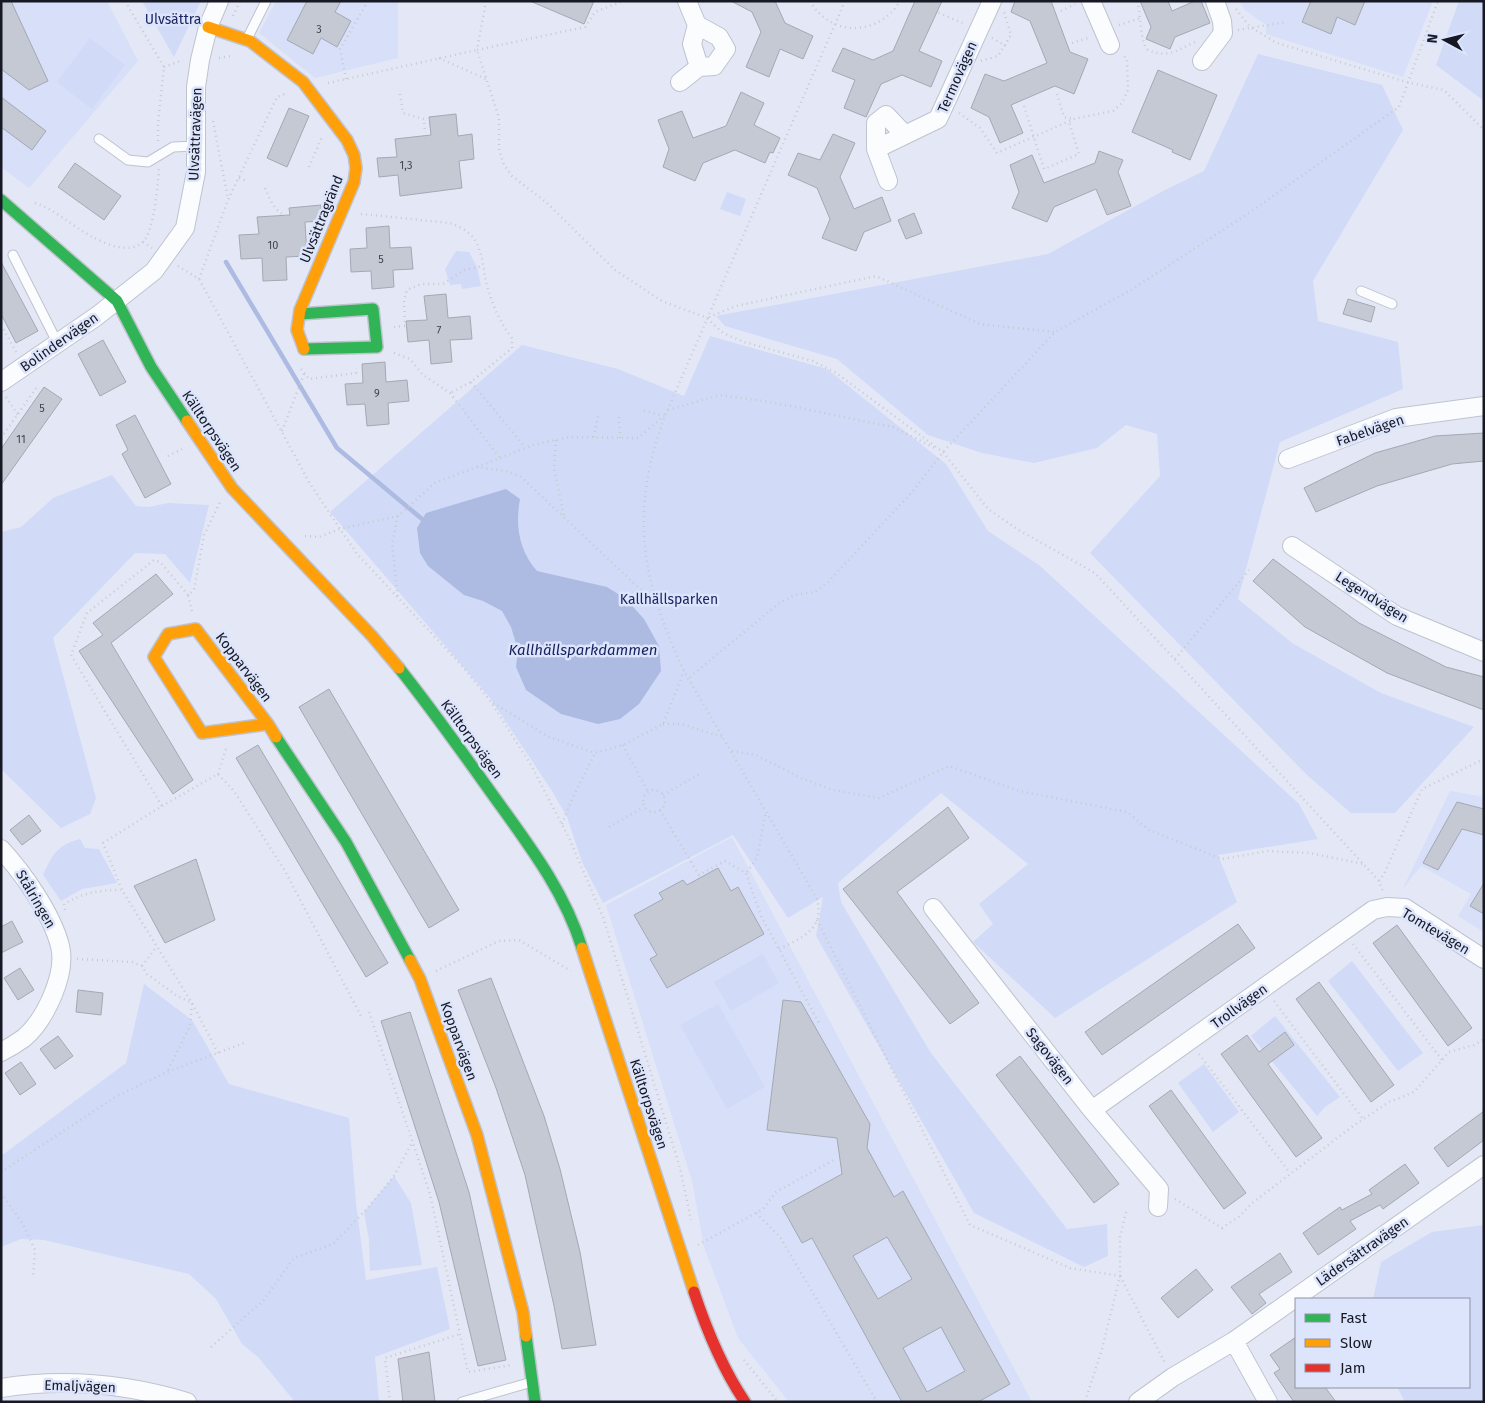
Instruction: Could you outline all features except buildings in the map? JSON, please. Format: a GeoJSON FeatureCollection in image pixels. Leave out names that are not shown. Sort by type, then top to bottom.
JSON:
{"type":"FeatureCollection","features":[{"type":"Feature","properties":{"kind":"street","name":"Ulvsättravägen"},"geometry":{"type":"LineString","coordinates":[[117,301],[154,271],[185,228],[196,172],[196,87],[200,60],[208,27],[219,1]]}},
{"type":"Feature","properties":{"kind":"street"},"geometry":{"type":"LineString","coordinates":[[687,1],[697,25],[692,44],[698,67]]}},
{"type":"Feature","properties":{"kind":"street"},"geometry":{"type":"LineString","coordinates":[[1091,1],[1111,42]]}},
{"type":"Feature","properties":{"kind":"street"},"geometry":{"type":"LineString","coordinates":[[1202,61],[1223,33],[1222,21],[1215,1]]}},
{"type":"Feature","properties":{"kind":"street","name":"Termovägen"},"geometry":{"type":"LineString","coordinates":[[876,149],[938,119],[979,30],[997,3]]}},
{"type":"Feature","properties":{"kind":"street"},"geometry":{"type":"LineString","coordinates":[[680,82],[698,67],[714,66],[726,49],[719,37],[697,25]]}},
{"type":"Feature","properties":{"kind":"street","name":"Ulvsättragränd"},"geometry":{"type":"LineString","coordinates":[[208,27],[246,40],[288,68],[308,88],[347,140],[354,155],[356,168],[354,182],[306,296],[296,331],[298,342],[305,350],[377,347]]}},
{"type":"Feature","properties":{"kind":"street"},"geometry":{"type":"LineString","coordinates":[[888,181],[876,149],[876,123],[886,114],[905,135]]}},
{"type":"Feature","properties":{"kind":"street","name":"Källtorpsvägen"},"geometry":{"type":"LineString","coordinates":[[1,200],[78,265],[117,301],[151,367],[232,488],[372,636],[424,698],[541,862],[576,928],[683,1262],[707,1330],[732,1383],[746,1402]]}},
{"type":"Feature","properties":{"kind":"street","name":"Bolindervägen"},"geometry":{"type":"LineString","coordinates":[[1,382],[117,301]]}},
{"type":"Feature","properties":{"kind":"street"},"geometry":{"type":"LineString","coordinates":[[300,314],[373,308],[377,347]]}},
{"type":"Feature","properties":{"kind":"street","name":"Fabelvägen"},"geometry":{"type":"LineString","coordinates":[[1288,459],[1396,418],[1484,406]]}},
{"type":"Feature","properties":{"kind":"street","name":"Legendvägen"},"geometry":{"type":"LineString","coordinates":[[1292,546],[1397,616],[1484,652]]}},
{"type":"Feature","properties":{"kind":"street","name":"Kopparvägen"},"geometry":{"type":"LineString","coordinates":[[268,724],[202,733],[154,657],[168,634],[196,629],[268,724],[346,842],[424,989],[477,1135],[523,1312],[535,1402]]}},
{"type":"Feature","properties":{"kind":"street","name":"Stålringen"},"geometry":{"type":"LineString","coordinates":[[1,848],[16,866],[51,922],[61,947],[60,973],[41,1018],[24,1037],[1,1052]]}},
{"type":"Feature","properties":{"kind":"street","name":"Trollvägen"},"geometry":{"type":"LineString","coordinates":[[1092,1110],[1373,910],[1387,907]]}},
{"type":"Feature","properties":{"kind":"street","name":"Tomtevägen"},"geometry":{"type":"LineString","coordinates":[[1387,907],[1405,908],[1484,959]]}},
{"type":"Feature","properties":{"kind":"street","name":"Sagovägen"},"geometry":{"type":"LineString","coordinates":[[933,908],[1092,1110],[1159,1189]]}},
{"type":"Feature","properties":{"kind":"street","name":"Lädersättravägen"},"geometry":{"type":"LineString","coordinates":[[1295,1298],[1484,1165]]}},
{"type":"Feature","properties":{"kind":"street"},"geometry":{"type":"LineString","coordinates":[[1158,1207],[1159,1189]]}},
{"type":"Feature","properties":{"kind":"street","name":"Lädersättravägen"},"geometry":{"type":"LineString","coordinates":[[1138,1402],[1173,1377],[1234,1341],[1295,1298]]}},
{"type":"Feature","properties":{"kind":"street"},"geometry":{"type":"LineString","coordinates":[[1234,1341],[1268,1402]]}},
{"type":"Feature","properties":{"kind":"street","name":"Emaljvägen"},"geometry":{"type":"LineString","coordinates":[[1,1388],[46,1384],[83,1384],[152,1391],[187,1402]]}},
{"type":"Feature","properties":{"kind":"lane"},"geometry":{"type":"LineString","coordinates":[[246,40],[266,1]]}},
{"type":"Feature","properties":{"kind":"lane"},"geometry":{"type":"LineString","coordinates":[[99,139],[128,160],[148,162],[173,147],[196,146]]}},
{"type":"Feature","properties":{"kind":"lane"},"geometry":{"type":"LineString","coordinates":[[13,255],[58,344]]}},
{"type":"Feature","properties":{"kind":"lane"},"geometry":{"type":"LineString","coordinates":[[1361,291],[1392,304]]}},
{"type":"Feature","properties":{"kind":"lane"},"geometry":{"type":"LineString","coordinates":[[462,1402],[532,1382]]}},
{"type":"Feature","properties":{"kind":"path"},"geometry":{"type":"LineString","coordinates":[[217,63],[240,1]]}},
{"type":"Feature","properties":{"kind":"path"},"geometry":{"type":"LineString","coordinates":[[346,79],[340,49],[368,1]]}},
{"type":"Feature","properties":{"kind":"path"},"geometry":{"type":"LineString","coordinates":[[486,1],[477,50],[499,118],[499,150],[504,166],[512,176],[547,203],[614,270],[662,301],[707,318],[723,333],[744,342],[813,361],[836,373],[943,452],[988,509],[1017,529],[1095,573],[1379,881],[1387,907]]}},
{"type":"Feature","properties":{"kind":"path"},"geometry":{"type":"LineString","coordinates":[[198,279],[228,200],[277,97],[437,58],[585,27],[596,12],[623,1]]}},
{"type":"Feature","properties":{"kind":"path"},"geometry":{"type":"LineString","coordinates":[[810,1],[824,18],[835,25],[851,29],[867,28],[881,21],[894,11],[900,1]]}},
{"type":"Feature","properties":{"kind":"path"},"geometry":{"type":"LineString","coordinates":[[779,949],[803,938],[812,930],[817,920],[819,908],[816,899],[766,810],[722,737],[690,678],[684,671],[656,604],[644,547],[643,511],[646,479],[652,450],[664,416],[845,1]]}},
{"type":"Feature","properties":{"kind":"path"},"geometry":{"type":"LineString","coordinates":[[911,1],[979,30]]}},
{"type":"Feature","properties":{"kind":"path"},"geometry":{"type":"LineString","coordinates":[[1061,10],[1081,1]]}},
{"type":"Feature","properties":{"kind":"path"},"geometry":{"type":"LineString","coordinates":[[1137,1],[1141,18],[1139,27],[1146,49],[1159,55],[1167,54],[1196,41]]}},
{"type":"Feature","properties":{"kind":"path"},"geometry":{"type":"LineString","coordinates":[[1232,1],[1250,27],[1277,43],[1410,83],[1444,90],[1484,130]]}},
{"type":"Feature","properties":{"kind":"path"},"geometry":{"type":"LineString","coordinates":[[690,678],[778,604],[794,595],[815,592],[828,582],[913,491],[943,452],[1055,332],[1131,290],[1249,213],[1399,106],[1410,83],[1438,1]]}},
{"type":"Feature","properties":{"kind":"path"},"geometry":{"type":"LineString","coordinates":[[976,63],[998,56],[1011,35],[997,3]]}},
{"type":"Feature","properties":{"kind":"path"},"geometry":{"type":"LineString","coordinates":[[957,112],[980,128],[997,152],[1074,119],[1113,111],[1122,102],[1128,90],[1128,74],[1127,59],[1111,42],[1141,18]]}},
{"type":"Feature","properties":{"kind":"path"},"geometry":{"type":"LineString","coordinates":[[1223,33],[1286,22]]}},
{"type":"Feature","properties":{"kind":"path"},"geometry":{"type":"LineString","coordinates":[[164,67],[188,58]]}},
{"type":"Feature","properties":{"kind":"path"},"geometry":{"type":"LineString","coordinates":[[437,58],[486,79]]}},
{"type":"Feature","properties":{"kind":"path"},"geometry":{"type":"LineString","coordinates":[[400,94],[403,113],[424,119],[425,133]]}},
{"type":"Feature","properties":{"kind":"path"},"geometry":{"type":"LineString","coordinates":[[1057,94],[1064,117],[1074,119]]}},
{"type":"Feature","properties":{"kind":"path"},"geometry":{"type":"LineString","coordinates":[[1024,106],[1044,169],[1079,154],[1069,122]]}},
{"type":"Feature","properties":{"kind":"path"},"geometry":{"type":"LineString","coordinates":[[212,117],[228,200]]}},
{"type":"Feature","properties":{"kind":"path"},"geometry":{"type":"LineString","coordinates":[[309,167],[330,118]]}},
{"type":"Feature","properties":{"kind":"path"},"geometry":{"type":"LineString","coordinates":[[239,178],[246,181]]}},
{"type":"Feature","properties":{"kind":"path"},"geometry":{"type":"LineString","coordinates":[[265,188],[274,210],[284,216],[342,212],[450,223],[462,228],[472,236],[478,246],[494,308],[500,322],[512,338],[513,343],[512,348],[503,357],[471,382],[450,393]]}},
{"type":"Feature","properties":{"kind":"path"},"geometry":{"type":"LineString","coordinates":[[143,242],[156,250]]}},
{"type":"Feature","properties":{"kind":"path"},"geometry":{"type":"LineString","coordinates":[[375,328],[405,326],[404,300],[407,290],[421,284],[443,284],[464,270],[483,266]]}},
{"type":"Feature","properties":{"kind":"path"},"geometry":{"type":"LineString","coordinates":[[707,318],[736,306],[876,276],[980,324],[1055,332]]}},
{"type":"Feature","properties":{"kind":"path"},"geometry":{"type":"LineString","coordinates":[[1,325],[24,367]]}},
{"type":"Feature","properties":{"kind":"path"},"geometry":{"type":"LineString","coordinates":[[377,347],[387,354],[402,355],[410,359],[423,375],[450,393],[499,457]]}},
{"type":"Feature","properties":{"kind":"path"},"geometry":{"type":"LineString","coordinates":[[282,431],[304,375]]}},
{"type":"Feature","properties":{"kind":"path"},"geometry":{"type":"LineString","coordinates":[[471,382],[525,447]]}},
{"type":"Feature","properties":{"kind":"path"},"geometry":{"type":"LineString","coordinates":[[1,438],[37,387]]}},
{"type":"Feature","properties":{"kind":"path"},"geometry":{"type":"LineString","coordinates":[[1,390],[18,415]]}},
{"type":"Feature","properties":{"kind":"path"},"geometry":{"type":"LineString","coordinates":[[667,410],[720,395],[770,402],[893,426],[943,452]]}},
{"type":"Feature","properties":{"kind":"path"},"geometry":{"type":"LineString","coordinates":[[644,411],[664,416]]}},
{"type":"Feature","properties":{"kind":"path"},"geometry":{"type":"LineString","coordinates":[[594,437],[598,416]]}},
{"type":"Feature","properties":{"kind":"path"},"geometry":{"type":"LineString","coordinates":[[298,535],[319,537],[340,529],[398,516],[435,483],[525,447],[556,440],[594,437],[638,438],[664,416]]}},
{"type":"Feature","properties":{"kind":"path"},"geometry":{"type":"LineString","coordinates":[[619,417],[620,438]]}},
{"type":"Feature","properties":{"kind":"path"},"geometry":{"type":"LineString","coordinates":[[556,440],[554,468],[565,518]]}},
{"type":"Feature","properties":{"kind":"path"},"geometry":{"type":"LineString","coordinates":[[168,456],[183,449]]}},
{"type":"Feature","properties":{"kind":"path"},"geometry":{"type":"LineString","coordinates":[[477,467],[506,471],[520,476],[656,604]]}},
{"type":"Feature","properties":{"kind":"path"},"geometry":{"type":"LineString","coordinates":[[194,590],[204,535],[223,496]]}},
{"type":"Feature","properties":{"kind":"path"},"geometry":{"type":"LineString","coordinates":[[398,516],[392,544],[398,601]]}},
{"type":"Feature","properties":{"kind":"path"},"geometry":{"type":"LineString","coordinates":[[162,806],[71,655],[87,613],[154,560],[160,562],[188,595]]}},
{"type":"Feature","properties":{"kind":"path"},"geometry":{"type":"LineString","coordinates":[[1175,659],[1249,570]]}},
{"type":"Feature","properties":{"kind":"path"},"geometry":{"type":"LineString","coordinates":[[663,724],[684,671]]}},
{"type":"Feature","properties":{"kind":"path"},"geometry":{"type":"LineString","coordinates":[[491,702],[549,737],[595,753],[623,745],[663,724],[682,724],[722,737]]}},
{"type":"Feature","properties":{"kind":"path"},"geometry":{"type":"LineString","coordinates":[[218,1053],[192,1003],[122,890],[103,843],[218,774],[233,729]]}},
{"type":"Feature","properties":{"kind":"path"},"geometry":{"type":"LineString","coordinates":[[623,745],[648,792]]}},
{"type":"Feature","properties":{"kind":"path"},"geometry":{"type":"LineString","coordinates":[[732,751],[756,755],[801,778],[833,790],[879,798],[949,766],[1019,791],[1127,812],[1149,830],[1222,859],[1268,851],[1310,853],[1364,864]]}},
{"type":"Feature","properties":{"kind":"path"},"geometry":{"type":"LineString","coordinates":[[562,825],[573,796],[595,753]]}},
{"type":"Feature","properties":{"kind":"path"},"geometry":{"type":"LineString","coordinates":[[1379,881],[1384,874],[1422,789],[1484,759]]}},
{"type":"Feature","properties":{"kind":"path"},"geometry":{"type":"LineString","coordinates":[[663,795],[701,773]]}},
{"type":"Feature","properties":{"kind":"path"},"geometry":{"type":"LineString","coordinates":[[218,774],[234,791],[285,871],[361,1016]]}},
{"type":"Feature","properties":{"kind":"path"},"geometry":{"type":"LineString","coordinates":[[644,807],[644,797],[648,792],[658,791],[663,795],[664,802],[660,810]]}},
{"type":"Feature","properties":{"kind":"path"},"geometry":{"type":"LineString","coordinates":[[644,807],[651,811],[660,810]]}},
{"type":"Feature","properties":{"kind":"path"},"geometry":{"type":"LineString","coordinates":[[610,827],[644,807]]}},
{"type":"Feature","properties":{"kind":"path"},"geometry":{"type":"LineString","coordinates":[[660,810],[699,875],[725,861],[746,873],[761,916],[819,1023]]}},
{"type":"Feature","properties":{"kind":"path"},"geometry":{"type":"LineString","coordinates":[[746,873],[757,858],[766,810]]}},
{"type":"Feature","properties":{"kind":"path"},"geometry":{"type":"LineString","coordinates":[[65,914],[64,904],[82,894],[100,890],[122,890]]}},
{"type":"Feature","properties":{"kind":"path"},"geometry":{"type":"LineString","coordinates":[[817,920],[970,1225],[1070,1268],[1120,1276]]}},
{"type":"Feature","properties":{"kind":"path"},"geometry":{"type":"LineString","coordinates":[[1343,931],[1442,1060]]}},
{"type":"Feature","properties":{"kind":"path"},"geometry":{"type":"LineString","coordinates":[[450,964],[499,941],[520,940],[560,966],[573,972]]}},
{"type":"Feature","properties":{"kind":"path"},"geometry":{"type":"LineString","coordinates":[[142,966],[157,946]]}},
{"type":"Feature","properties":{"kind":"path"},"geometry":{"type":"LineString","coordinates":[[60,959],[132,962],[142,966],[147,974],[177,996],[192,1003]]}},
{"type":"Feature","properties":{"kind":"path"},"geometry":{"type":"LineString","coordinates":[[1264,988],[1363,1119]]}},
{"type":"Feature","properties":{"kind":"path"},"geometry":{"type":"LineString","coordinates":[[167,1072],[190,1026],[192,1003]]}},
{"type":"Feature","properties":{"kind":"path"},"geometry":{"type":"LineString","coordinates":[[369,1012],[430,1194],[468,1372],[530,1362]]}},
{"type":"Feature","properties":{"kind":"path"},"geometry":{"type":"LineString","coordinates":[[1159,1189],[1222,1228],[1240,1216],[1251,1204],[1290,1173],[1363,1119],[1389,1102],[1414,1092],[1449,1052],[1474,1045],[1484,1039]]}},
{"type":"Feature","properties":{"kind":"path"},"geometry":{"type":"LineString","coordinates":[[1189,1041],[1290,1173]]}},
{"type":"Feature","properties":{"kind":"path"},"geometry":{"type":"LineString","coordinates":[[1,1172],[117,1096],[167,1072],[247,1042]]}},
{"type":"Feature","properties":{"kind":"path"},"geometry":{"type":"LineString","coordinates":[[211,1347],[263,1301],[294,1258],[333,1244],[339,1238],[394,1176],[412,1142]]}},
{"type":"Feature","properties":{"kind":"path"},"geometry":{"type":"LineString","coordinates":[[697,1246],[764,1209],[776,1192],[834,1160]]}},
{"type":"Feature","properties":{"kind":"path"},"geometry":{"type":"LineString","coordinates":[[1,1193],[23,1224],[35,1250],[33,1276]]}},
{"type":"Feature","properties":{"kind":"path"},"geometry":{"type":"LineString","coordinates":[[1085,1402],[1120,1276],[1120,1237],[1126,1212]]}},
{"type":"Feature","properties":{"kind":"path"},"geometry":{"type":"LineString","coordinates":[[756,1213],[780,1237],[877,1402]]}},
{"type":"Feature","properties":{"kind":"path"},"geometry":{"type":"LineString","coordinates":[[1120,1276],[1173,1377]]}},
{"type":"Feature","properties":{"kind":"path"},"geometry":{"type":"LineString","coordinates":[[390,1402],[385,1358],[460,1334]]}},
{"type":"Feature","properties":{"kind":"shaded area"},"geometry":{"type":"Polygon","coordinates":[[[1,1],[107,1],[138,61],[29,188],[1,167],[1,1]]]}},
{"type":"Feature","properties":{"kind":"shaded area"},"geometry":{"type":"Polygon","coordinates":[[[276,1],[398,1],[398,58],[315,78],[259,33],[276,1]]]}},
{"type":"Feature","properties":{"kind":"shaded area"},"geometry":{"type":"Polygon","coordinates":[[[1239,1],[1433,1],[1403,77],[1266,34],[1266,25],[1245,10],[1239,1]]]}},
{"type":"Feature","properties":{"kind":"shaded area"},"geometry":{"type":"Polygon","coordinates":[[[1450,791],[1484,797],[1484,932],[1458,916],[1471,894],[1421,866],[1402,890],[1450,791]]]}},
{"type":"Feature","properties":{"kind":"shaded area"},"geometry":{"type":"Polygon","coordinates":[[[732,837],[1032,1402],[789,1402],[738,1338],[704,1247],[692,1181],[606,905],[732,837]]]}},
{"type":"Feature","properties":{"kind":"green space","name":"Ulvsättra"},"geometry":{"type":"Polygon","coordinates":[[[142,1],[201,1],[174,57],[142,1]]]}},
{"type":"Feature","properties":{"kind":"green space"},"geometry":{"type":"Polygon","coordinates":[[[1459,1],[1484,1],[1484,101],[1436,65],[1459,1]]]}},
{"type":"Feature","properties":{"kind":"green space"},"geometry":{"type":"Polygon","coordinates":[[[90,38],[125,65],[92,109],[57,82],[90,38]]]}},
{"type":"Feature","properties":{"kind":"green space"},"geometry":{"type":"Polygon","coordinates":[[[1258,54],[1382,85],[1403,130],[1313,281],[1318,321],[1398,342],[1403,389],[1280,442],[1238,599],[1292,643],[1381,693],[1474,727],[1395,813],[1351,813],[1307,775],[1090,553],[1160,476],[1157,434],[1126,425],[1097,448],[1034,463],[982,453],[928,435],[837,359],[725,326],[716,316],[1048,254],[1163,191],[1204,171],[1258,54]]]}},
{"type":"Feature","properties":{"kind":"green space"},"geometry":{"type":"Polygon","coordinates":[[[727,192],[746,199],[740,216],[720,209],[727,192]]]}},
{"type":"Feature","properties":{"kind":"green space"},"geometry":{"type":"Polygon","coordinates":[[[456,251],[469,252],[477,267],[481,286],[462,289],[461,284],[450,285],[445,269],[456,251]]]}},
{"type":"Feature","properties":{"kind":"green space","name":"Kallhällsparken"},"geometry":{"type":"Polygon","coordinates":[[[710,336],[827,369],[946,464],[988,531],[1039,565],[1299,804],[1318,839],[1218,855],[1237,902],[1055,1018],[973,942],[993,924],[979,904],[1028,864],[941,793],[838,883],[841,902],[931,1053],[1067,1229],[1107,1224],[1108,1256],[1084,1267],[974,1213],[816,936],[823,897],[788,918],[733,835],[603,903],[582,862],[567,817],[552,791],[490,698],[330,512],[522,345],[618,369],[684,396],[710,336]]]}},
{"type":"Feature","properties":{"kind":"green space"},"geometry":{"type":"Polygon","coordinates":[[[112,475],[136,506],[149,507],[168,503],[209,505],[190,583],[165,554],[135,553],[53,638],[96,798],[90,814],[61,828],[1,769],[1,532],[21,527],[53,498],[112,475]]]}},
{"type":"Feature","properties":{"kind":"green space"},"geometry":{"type":"Polygon","coordinates":[[[80,839],[85,848],[99,849],[117,883],[82,889],[61,901],[43,875],[56,852],[66,844],[80,839]]]}},
{"type":"Feature","properties":{"kind":"green space"},"geometry":{"type":"Polygon","coordinates":[[[763,954],[779,983],[731,1011],[714,982],[763,954]]]}},
{"type":"Feature","properties":{"kind":"green space"},"geometry":{"type":"Polygon","coordinates":[[[1352,961],[1423,1053],[1398,1071],[1328,981],[1352,961]]]}},
{"type":"Feature","properties":{"kind":"green space"},"geometry":{"type":"Polygon","coordinates":[[[144,984],[192,1020],[229,1084],[349,1118],[356,1203],[366,1280],[437,1267],[450,1329],[375,1357],[379,1402],[295,1402],[258,1357],[242,1344],[216,1299],[189,1274],[44,1240],[21,1239],[1,1247],[1,1156],[126,1063],[144,984]]]}},
{"type":"Feature","properties":{"kind":"green space"},"geometry":{"type":"Polygon","coordinates":[[[718,1004],[765,1087],[727,1109],[680,1025],[718,1004]]]}},
{"type":"Feature","properties":{"kind":"green space"},"geometry":{"type":"Polygon","coordinates":[[[1275,1016],[1340,1097],[1325,1107],[1317,1116],[1251,1036],[1275,1016]]]}},
{"type":"Feature","properties":{"kind":"green space"},"geometry":{"type":"Polygon","coordinates":[[[1204,1064],[1239,1112],[1213,1132],[1178,1083],[1204,1064]]]}},
{"type":"Feature","properties":{"kind":"green space"},"geometry":{"type":"Polygon","coordinates":[[[394,1176],[411,1203],[422,1265],[370,1271],[369,1240],[364,1212],[394,1176]]]}},
{"type":"Feature","properties":{"kind":"green space"},"geometry":{"type":"Polygon","coordinates":[[[1484,1225],[1484,1402],[1405,1402],[1398,1388],[1470,1388],[1470,1298],[1373,1298],[1381,1262],[1432,1232],[1484,1225]]]}},
{"type":"Feature","properties":{"kind":"water","name":"Kallhällsparkdammen"},"geometry":{"type":"Polygon","coordinates":[[[506,489],[520,499],[518,528],[522,546],[537,571],[607,587],[626,599],[644,619],[659,646],[661,671],[639,704],[620,719],[598,724],[561,714],[526,690],[516,667],[518,650],[511,627],[502,611],[483,601],[464,595],[428,566],[420,553],[417,528],[426,513],[506,489]]]}},
{"type":"Feature","properties":{"kind":"waterway"},"geometry":{"type":"LineString","coordinates":[[226,262],[337,448],[422,519]]}},
{"type":"Feature","properties":{"kind":"traffic: fast"},"geometry":{"type":"LineString","coordinates":[[1,200],[117,301],[151,367],[187,421]]}},
{"type":"Feature","properties":{"kind":"traffic: fast"},"geometry":{"type":"LineString","coordinates":[[300,314],[373,309],[377,347],[304,349]]}},
{"type":"Feature","properties":{"kind":"traffic: fast"},"geometry":{"type":"LineString","coordinates":[[399,668],[517,828],[542,866],[565,905],[582,948]]}},
{"type":"Feature","properties":{"kind":"traffic: fast"},"geometry":{"type":"LineString","coordinates":[[276,737],[346,842],[410,960]]}},
{"type":"Feature","properties":{"kind":"traffic: fast"},"geometry":{"type":"LineString","coordinates":[[526,1336],[535,1402]]}},
{"type":"Feature","properties":{"kind":"traffic: slow"},"geometry":{"type":"LineString","coordinates":[[208,27],[250,41],[303,82],[347,140],[354,155],[356,168],[354,182],[300,310],[297,330],[304,349]]}},
{"type":"Feature","properties":{"kind":"traffic: slow"},"geometry":{"type":"LineString","coordinates":[[187,421],[232,488],[372,636],[399,668]]}},
{"type":"Feature","properties":{"kind":"traffic: slow"},"geometry":{"type":"LineString","coordinates":[[268,724],[202,733],[154,657],[168,634],[196,629],[268,724],[276,737]]}},
{"type":"Feature","properties":{"kind":"traffic: slow"},"geometry":{"type":"LineString","coordinates":[[582,948],[694,1292]]}},
{"type":"Feature","properties":{"kind":"traffic: slow"},"geometry":{"type":"LineString","coordinates":[[410,960],[420,979],[477,1135],[523,1312],[526,1336]]}},
{"type":"Feature","properties":{"kind":"traffic: jam"},"geometry":{"type":"LineString","coordinates":[[694,1292],[716,1349],[729,1376],[745,1402]]}}]}
